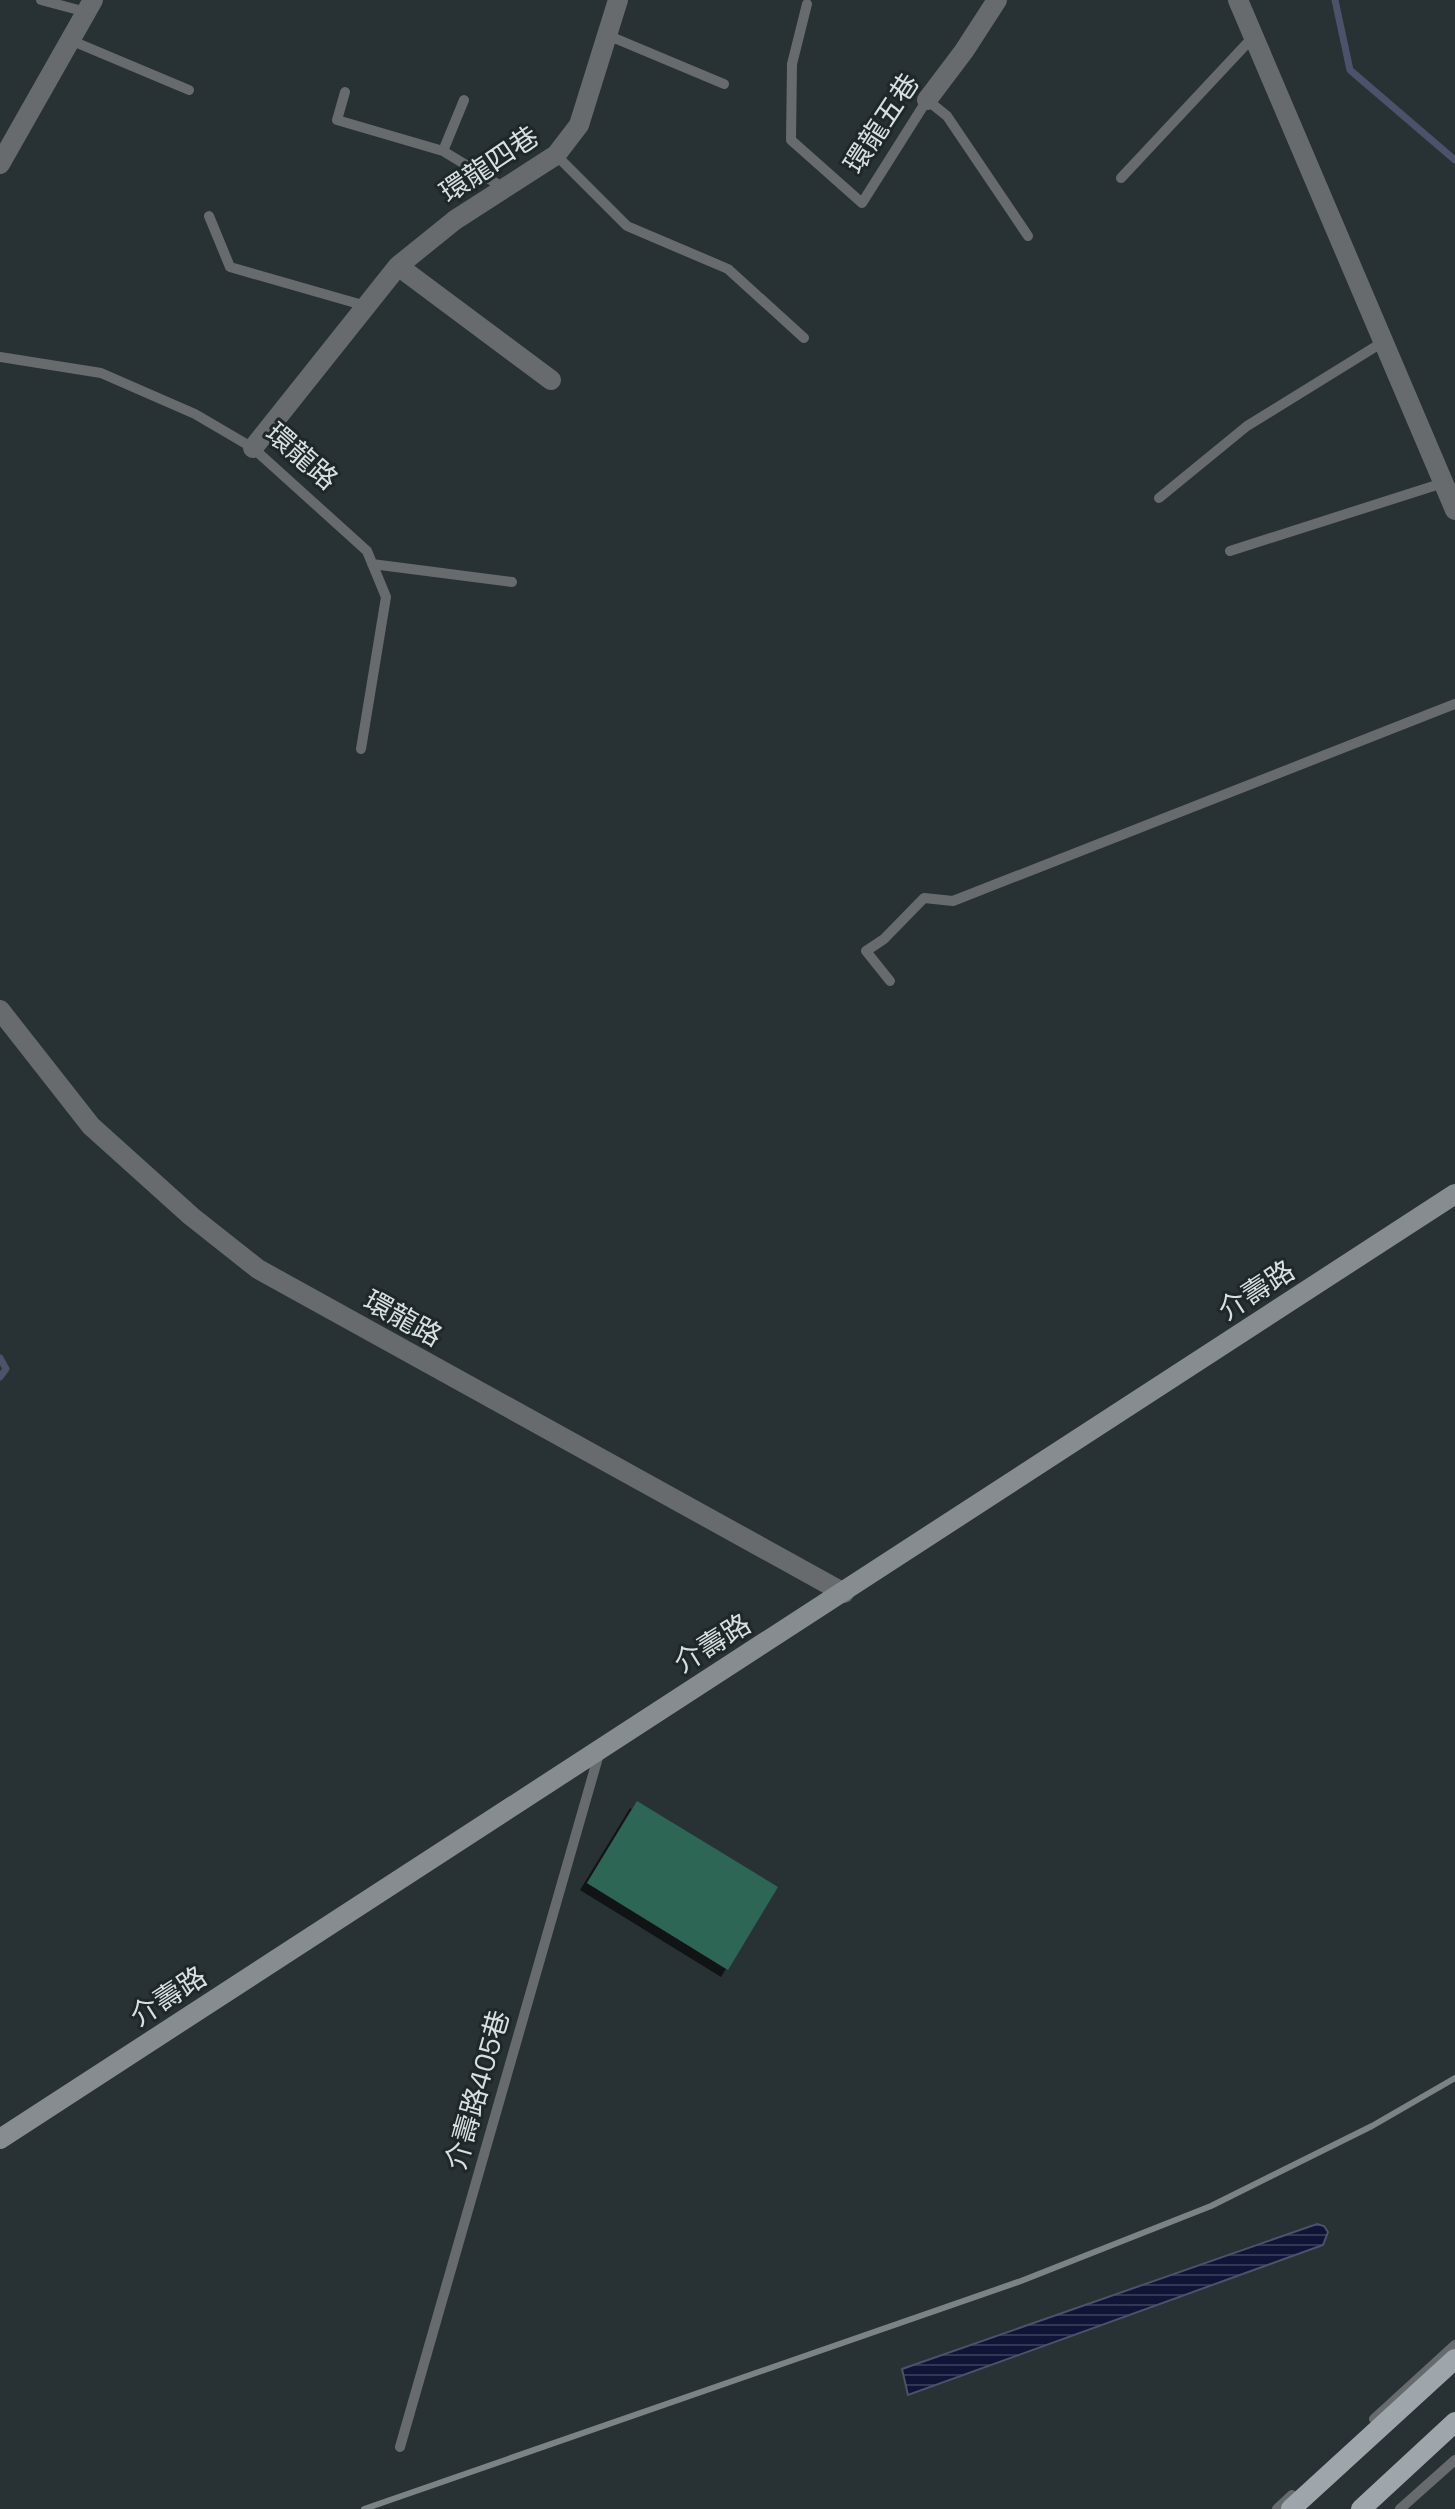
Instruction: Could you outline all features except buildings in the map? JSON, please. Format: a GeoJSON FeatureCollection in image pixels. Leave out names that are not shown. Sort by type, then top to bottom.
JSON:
{"type":"FeatureCollection","features":[{"type":"Feature","properties":{"kind":"main road","name":"介壽路"},"geometry":{"type":"LineString","coordinates":[[0,2139],[1455,1194]]}},
{"type":"Feature","properties":{"kind":"main road"},"geometry":{"type":"LineString","coordinates":[[1291,2509],[1455,2359]]}},
{"type":"Feature","properties":{"kind":"main road"},"geometry":{"type":"LineString","coordinates":[[1361,2509],[1455,2422]]}},
{"type":"Feature","properties":{"kind":"street","name":"環龍四巷"},"geometry":{"type":"LineString","coordinates":[[253,448],[398,266],[455,220],[556,155],[579,125],[618,0]]}},
{"type":"Feature","properties":{"kind":"street","name":"環龍五巷"},"geometry":{"type":"LineString","coordinates":[[927,100],[997,0]]}},
{"type":"Feature","properties":{"kind":"street"},"geometry":{"type":"LineString","coordinates":[[1238,0],[1455,510]]}},
{"type":"Feature","properties":{"kind":"street"},"geometry":{"type":"LineString","coordinates":[[0,164],[89,6]]}},
{"type":"Feature","properties":{"kind":"street"},"geometry":{"type":"LineString","coordinates":[[398,266],[551,380]]}},
{"type":"Feature","properties":{"kind":"street","name":"環龍路"},"geometry":{"type":"LineString","coordinates":[[0,1010],[91,1126],[191,1216],[258,1269],[844,1593]]}},
{"type":"Feature","properties":{"kind":"lane"},"geometry":{"type":"LineString","coordinates":[[41,0],[89,6]]}},
{"type":"Feature","properties":{"kind":"lane","name":"環龍五巷"},"geometry":{"type":"LineString","coordinates":[[807,4],[792,64],[791,140],[862,203],[927,100]]}},
{"type":"Feature","properties":{"kind":"lane"},"geometry":{"type":"LineString","coordinates":[[607,35],[724,84]]}},
{"type":"Feature","properties":{"kind":"lane"},"geometry":{"type":"LineString","coordinates":[[1121,178],[1254,35]]}},
{"type":"Feature","properties":{"kind":"lane"},"geometry":{"type":"LineString","coordinates":[[70,40],[189,90]]}},
{"type":"Feature","properties":{"kind":"lane"},"geometry":{"type":"LineString","coordinates":[[345,92],[337,120],[443,151],[505,188]]}},
{"type":"Feature","properties":{"kind":"lane"},"geometry":{"type":"LineString","coordinates":[[443,151],[464,100]]}},
{"type":"Feature","properties":{"kind":"lane"},"geometry":{"type":"LineString","coordinates":[[927,100],[947,116],[1028,236]]}},
{"type":"Feature","properties":{"kind":"lane"},"geometry":{"type":"LineString","coordinates":[[556,155],[627,226],[728,269],[804,338]]}},
{"type":"Feature","properties":{"kind":"lane"},"geometry":{"type":"LineString","coordinates":[[209,216],[230,267],[366,306]]}},
{"type":"Feature","properties":{"kind":"lane"},"geometry":{"type":"LineString","coordinates":[[1159,498],[1247,426],[1383,342]]}},
{"type":"Feature","properties":{"kind":"lane","name":"環龍路"},"geometry":{"type":"LineString","coordinates":[[0,357],[101,373],[195,414],[253,448],[367,551],[386,597],[361,749]]}},
{"type":"Feature","properties":{"kind":"lane"},"geometry":{"type":"LineString","coordinates":[[1230,551],[1443,483]]}},
{"type":"Feature","properties":{"kind":"lane"},"geometry":{"type":"LineString","coordinates":[[372,564],[512,582]]}},
{"type":"Feature","properties":{"kind":"lane"},"geometry":{"type":"LineString","coordinates":[[890,981],[866,951],[884,939],[924,898],[953,901],[1455,704]]}},
{"type":"Feature","properties":{"kind":"lane","name":"介壽路405巷"},"geometry":{"type":"LineString","coordinates":[[400,2447],[601,1746]]}},
{"type":"Feature","properties":{"kind":"lane"},"geometry":{"type":"LineString","coordinates":[[1277,2509],[1455,2345]]}},
{"type":"Feature","properties":{"kind":"lane"},"geometry":{"type":"LineString","coordinates":[[1400,2509],[1455,2460]]}},
{"type":"Feature","properties":{"kind":"water"},"geometry":{"type":"Polygon","coordinates":[[[1317,2224],[1324,2226],[1328,2232],[1323,2245],[908,2395],[902,2369],[1317,2224]]]}},
{"type":"Feature","properties":{"kind":"waterway"},"geometry":{"type":"LineString","coordinates":[[1335,0],[1350,70],[1455,160]]}},
{"type":"Feature","properties":{"kind":"waterway"},"geometry":{"type":"LineString","coordinates":[[0,1358],[6,1369],[0,1377]]}},
{"type":"Feature","properties":{"kind":"railway"},"geometry":{"type":"LineString","coordinates":[[364,2509],[1021,2281],[1211,2206],[1372,2126],[1455,2078]]}}]}
